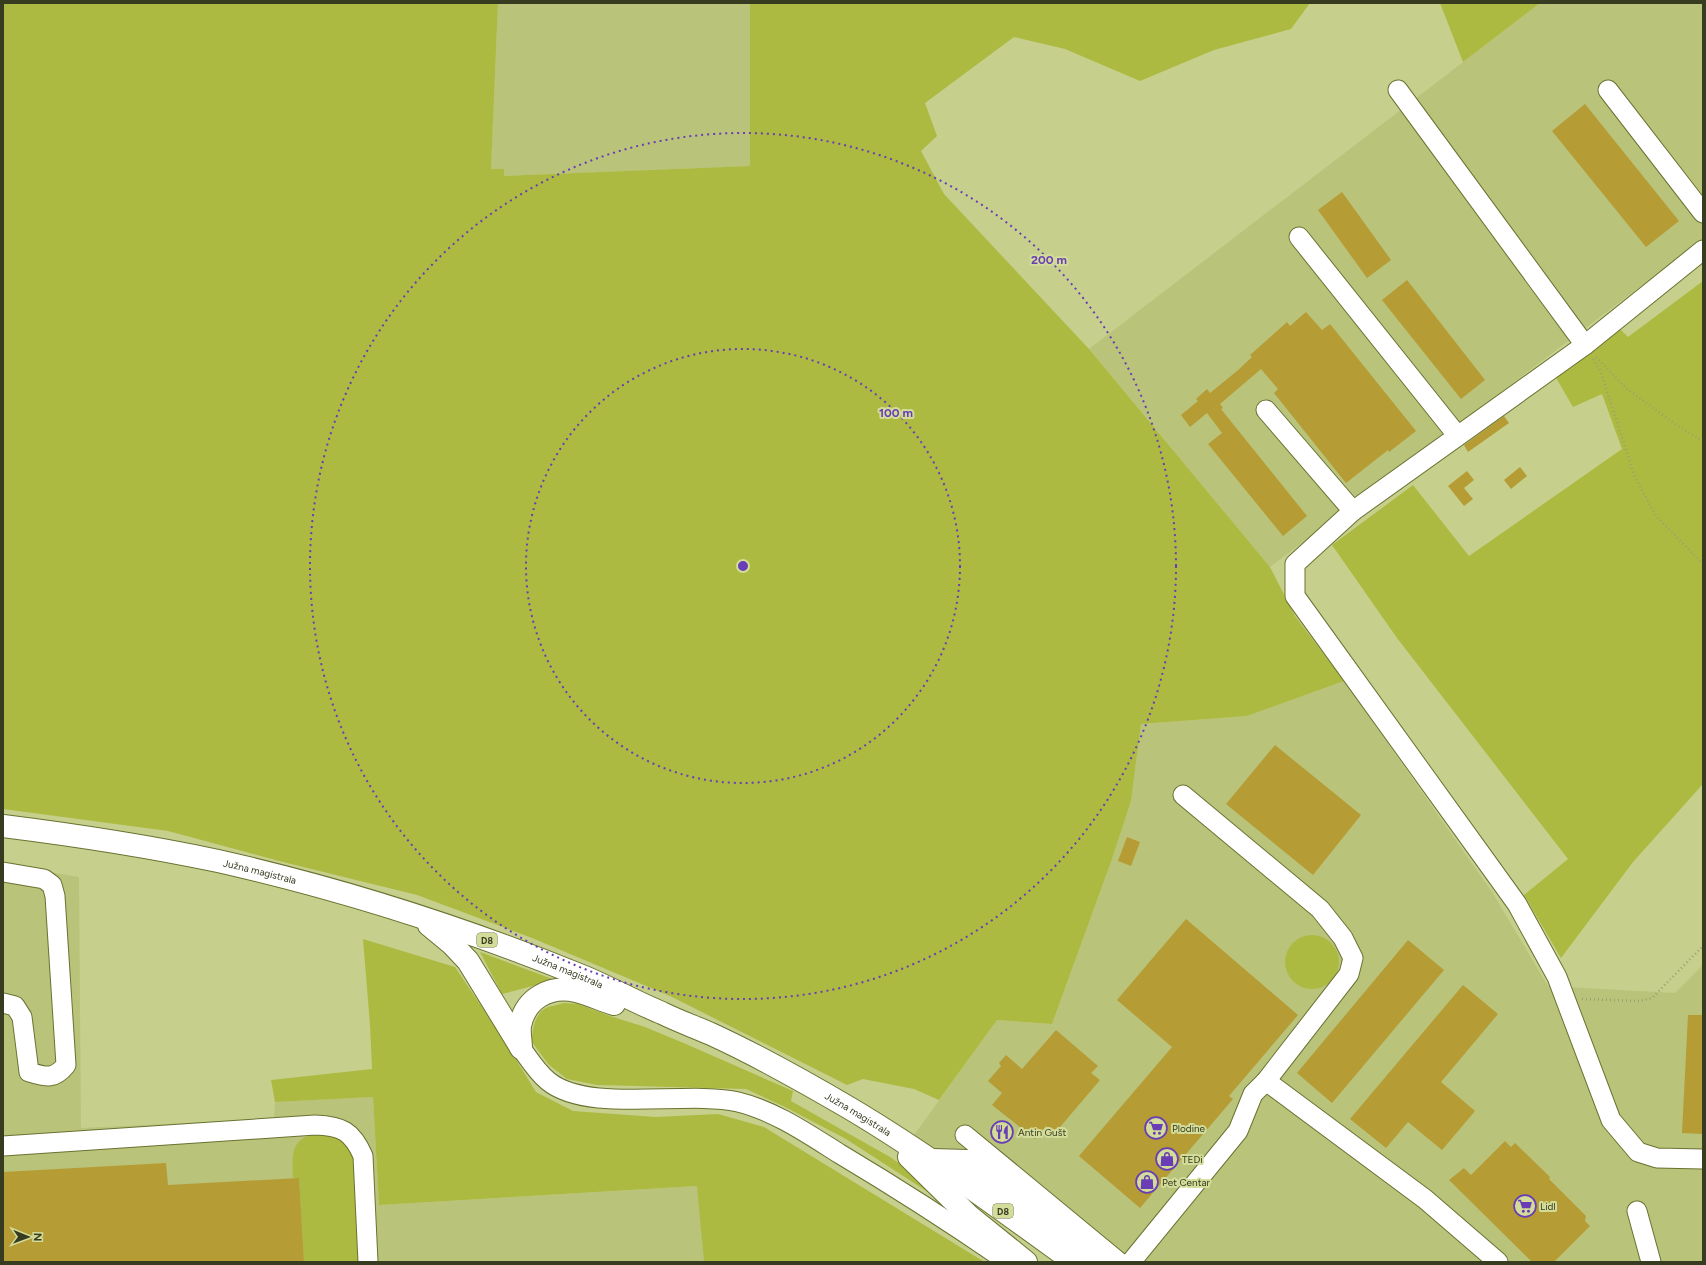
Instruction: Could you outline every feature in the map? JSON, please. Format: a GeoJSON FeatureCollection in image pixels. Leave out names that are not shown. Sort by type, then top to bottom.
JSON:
{"type":"FeatureCollection","features":[{"type":"Feature","properties":{"kind":"main road","name":"Južna magistrala"},"geometry":{"type":"LineString","coordinates":[[3,826],[74,835],[217,861],[303,882],[417,916],[501,945],[584,977],[660,1013],[712,1035],[776,1067],[861,1116],[932,1160],[1074,1262]]}},
{"type":"Feature","properties":{"kind":"main road"},"geometry":{"type":"LineString","coordinates":[[417,916],[452,944],[468,961],[521,1048]]}},
{"type":"Feature","properties":{"kind":"main road"},"geometry":{"type":"LineString","coordinates":[[521,1048],[520,1027],[526,1011],[532,1000],[543,994],[556,991],[575,991],[628,1009],[660,1013]]}},
{"type":"Feature","properties":{"kind":"main road"},"geometry":{"type":"LineString","coordinates":[[861,1116],[888,1137],[969,1216],[1026,1262]]}},
{"type":"Feature","properties":{"kind":"main road"},"geometry":{"type":"LineString","coordinates":[[932,1160],[968,1161],[1100,1262]]}},
{"type":"Feature","properties":{"kind":"street"},"geometry":{"type":"LineString","coordinates":[[1398,90],[1584,345]]}},
{"type":"Feature","properties":{"kind":"street"},"geometry":{"type":"LineString","coordinates":[[1608,90],[1703,213]]}},
{"type":"Feature","properties":{"kind":"street"},"geometry":{"type":"LineString","coordinates":[[1299,237],[1457,435]]}},
{"type":"Feature","properties":{"kind":"street"},"geometry":{"type":"LineString","coordinates":[[1703,250],[1584,345],[1353,511],[1295,564],[1295,596],[1517,904],[1557,977],[1611,1120],[1638,1152],[1657,1158],[1703,1159]]}},
{"type":"Feature","properties":{"kind":"street"},"geometry":{"type":"LineString","coordinates":[[1266,410],[1353,511]]}},
{"type":"Feature","properties":{"kind":"street"},"geometry":{"type":"LineString","coordinates":[[1131,1262],[1238,1130],[1253,1094],[1266,1081],[1349,974],[1352,958],[1344,938],[1320,909],[1183,795]]}},
{"type":"Feature","properties":{"kind":"street"},"geometry":{"type":"LineString","coordinates":[[3,872],[44,879],[52,885],[55,896],[66,1065],[59,1073],[49,1077],[29,1072],[22,1017],[15,1006],[3,1003]]}},
{"type":"Feature","properties":{"kind":"street"},"geometry":{"type":"LineString","coordinates":[[521,1048],[548,1081],[562,1090],[581,1095],[606,1098],[718,1099],[738,1102],[760,1109],[816,1139],[879,1177],[940,1215],[1008,1262]]}},
{"type":"Feature","properties":{"kind":"street"},"geometry":{"type":"LineString","coordinates":[[1266,1081],[1425,1199],[1498,1262]]}},
{"type":"Feature","properties":{"kind":"street"},"geometry":{"type":"LineString","coordinates":[[3,1146],[314,1124],[333,1126],[350,1135],[358,1144],[363,1156],[368,1262]]}},
{"type":"Feature","properties":{"kind":"street"},"geometry":{"type":"LineString","coordinates":[[965,1135],[1119,1262]]}},
{"type":"Feature","properties":{"kind":"street"},"geometry":{"type":"LineString","coordinates":[[1637,1211],[1650,1262]]}},
{"type":"Feature","properties":{"kind":"path"},"geometry":{"type":"LineString","coordinates":[[1584,345],[1627,389],[1678,426],[1703,441]]}},
{"type":"Feature","properties":{"kind":"path"},"geometry":{"type":"LineString","coordinates":[[1584,345],[1600,370],[1636,477],[1656,516],[1703,564]]}},
{"type":"Feature","properties":{"kind":"path"},"geometry":{"type":"LineString","coordinates":[[1565,998],[1640,1001],[1652,998],[1703,946]]}},
{"type":"Feature","properties":{"kind":"shaded area"},"geometry":{"type":"Polygon","coordinates":[[[3,3],[498,3],[491,169],[504,169],[504,176],[750,166],[750,3],[1310,3],[1291,29],[1214,50],[1140,81],[1065,49],[1014,37],[925,103],[937,136],[921,151],[944,194],[1089,349],[1270,567],[1295,616],[1344,681],[1247,716],[1141,724],[1131,801],[1112,859],[1052,1024],[997,1020],[939,1100],[914,1089],[863,1079],[847,1085],[670,996],[532,938],[417,895],[283,862],[168,831],[3,809],[3,3]]]}},
{"type":"Feature","properties":{"kind":"shaded area"},"geometry":{"type":"Polygon","coordinates":[[[498,3],[750,3],[751,166],[503,176],[491,169],[498,3]]]}},
{"type":"Feature","properties":{"kind":"shaded area"},"geometry":{"type":"Polygon","coordinates":[[[1440,3],[1540,3],[1463,62],[1440,3]]]}},
{"type":"Feature","properties":{"kind":"shaded area"},"geometry":{"type":"Polygon","coordinates":[[[1540,3],[1703,3],[1703,239],[1270,567],[1089,349],[1540,3]]]}},
{"type":"Feature","properties":{"kind":"shaded area"},"geometry":{"type":"Polygon","coordinates":[[[1703,281],[1703,784],[1633,862],[1561,958],[1524,895],[1568,859],[1397,638],[1332,545],[1413,485],[1469,556],[1622,449],[1602,394],[1573,407],[1555,376],[1619,328],[1628,337],[1703,281]]]}},
{"type":"Feature","properties":{"kind":"shaded area"},"geometry":{"type":"Polygon","coordinates":[[[1344,681],[1492,892],[1548,986],[1675,993],[1703,965],[1703,1262],[1086,1262],[912,1138],[997,1020],[1052,1024],[1112,859],[1131,801],[1141,724],[1247,716],[1344,681]]]}},
{"type":"Feature","properties":{"kind":"shaded area"},"geometry":{"type":"Polygon","coordinates":[[[3,864],[79,877],[81,1128],[274,1119],[275,1102],[373,1097],[379,1205],[698,1186],[704,1262],[3,1262],[3,864]]]}},
{"type":"Feature","properties":{"kind":"shaded area"},"geometry":{"type":"Polygon","coordinates":[[[1307,935],[1317,935],[1327,939],[1335,947],[1339,957],[1339,967],[1335,977],[1327,985],[1317,989],[1307,989],[1297,985],[1289,977],[1285,967],[1285,957],[1289,947],[1297,939],[1307,935]]]}},
{"type":"Feature","properties":{"kind":"shaded area"},"geometry":{"type":"Polygon","coordinates":[[[363,939],[455,967],[502,1037],[536,1092],[573,1111],[656,1117],[718,1114],[764,1127],[983,1261],[704,1262],[697,1186],[379,1205],[373,1097],[275,1102],[271,1080],[372,1069],[363,939]]]}},
{"type":"Feature","properties":{"kind":"shaded area"},"geometry":{"type":"Polygon","coordinates":[[[480,952],[555,980],[502,994],[480,952]]]}},
{"type":"Feature","properties":{"kind":"shaded area"},"geometry":{"type":"Polygon","coordinates":[[[564,1003],[578,1004],[645,1027],[793,1091],[791,1101],[890,1157],[943,1194],[965,1216],[846,1139],[785,1107],[746,1089],[597,1085],[567,1079],[548,1064],[532,1042],[534,1024],[541,1012],[546,1008],[564,1003]]]}},
{"type":"Feature","properties":{"kind":"shaded area"},"geometry":{"type":"Polygon","coordinates":[[[322,1131],[343,1138],[356,1161],[361,1262],[304,1262],[299,1178],[293,1178],[294,1152],[299,1142],[304,1138],[322,1131]]]}},
{"type":"Feature","properties":{"kind":"building"},"geometry":{"type":"Polygon","coordinates":[[[1585,104],[1679,221],[1646,247],[1552,131],[1585,104]]]}},
{"type":"Feature","properties":{"kind":"building"},"geometry":{"type":"Polygon","coordinates":[[[1342,192],[1391,260],[1367,278],[1318,210],[1342,192]]]}},
{"type":"Feature","properties":{"kind":"building"},"geometry":{"type":"Polygon","coordinates":[[[1407,280],[1485,380],[1461,399],[1382,300],[1407,280]]]}},
{"type":"Feature","properties":{"kind":"building"},"geometry":{"type":"Polygon","coordinates":[[[1306,312],[1322,330],[1330,324],[1416,431],[1389,452],[1388,450],[1346,483],[1274,393],[1278,389],[1261,369],[1220,404],[1223,408],[1221,409],[1307,516],[1283,536],[1208,444],[1222,433],[1207,413],[1190,427],[1181,415],[1198,401],[1196,399],[1207,389],[1210,393],[1237,371],[1252,357],[1250,355],[1287,322],[1290,326],[1306,312]]]}},
{"type":"Feature","properties":{"kind":"building"},"geometry":{"type":"Polygon","coordinates":[[[1504,416],[1509,423],[1468,452],[1464,445],[1504,416]]]}},
{"type":"Feature","properties":{"kind":"building"},"geometry":{"type":"Polygon","coordinates":[[[1520,467],[1527,476],[1511,489],[1504,480],[1520,467]]]}},
{"type":"Feature","properties":{"kind":"building"},"geometry":{"type":"Polygon","coordinates":[[[1467,471],[1474,480],[1464,488],[1473,499],[1464,506],[1448,486],[1467,471]]]}},
{"type":"Feature","properties":{"kind":"building"},"geometry":{"type":"Polygon","coordinates":[[[1275,745],[1361,815],[1313,875],[1226,804],[1275,745]]]}},
{"type":"Feature","properties":{"kind":"building"},"geometry":{"type":"Polygon","coordinates":[[[1127,837],[1140,842],[1131,866],[1118,861],[1127,837]]]}},
{"type":"Feature","properties":{"kind":"building"},"geometry":{"type":"Polygon","coordinates":[[[1186,919],[1298,1015],[1229,1096],[1233,1099],[1140,1208],[1079,1156],[1172,1047],[1117,1000],[1186,919]]]}},
{"type":"Feature","properties":{"kind":"building"},"geometry":{"type":"Polygon","coordinates":[[[1408,940],[1444,970],[1332,1103],[1297,1073],[1408,940]]]}},
{"type":"Feature","properties":{"kind":"building"},"geometry":{"type":"Polygon","coordinates":[[[1463,985],[1498,1014],[1441,1082],[1475,1111],[1442,1150],[1408,1122],[1386,1148],[1350,1119],[1463,985]]]}},
{"type":"Feature","properties":{"kind":"building"},"geometry":{"type":"Polygon","coordinates":[[[1688,1015],[1703,1015],[1703,1134],[1682,1133],[1688,1015]]]}},
{"type":"Feature","properties":{"kind":"building"},"geometry":{"type":"Polygon","coordinates":[[[1056,1030],[1098,1066],[1091,1073],[1100,1080],[1055,1133],[1046,1126],[1035,1139],[992,1105],[1002,1093],[988,1081],[1001,1066],[999,1063],[1006,1055],[1022,1069],[1056,1030]]]}},
{"type":"Feature","properties":{"kind":"building","name":"Lidl"},"geometry":{"type":"Polygon","coordinates":[[[1505,1141],[1511,1147],[1515,1143],[1550,1177],[1549,1179],[1586,1216],[1585,1221],[1590,1226],[1554,1262],[1532,1262],[1449,1180],[1464,1168],[1471,1175],[1505,1141]]]}},
{"type":"Feature","properties":{"kind":"building"},"geometry":{"type":"Polygon","coordinates":[[[166,1163],[168,1185],[299,1178],[304,1262],[3,1262],[3,1172],[166,1163]]]}},
{"type":"Feature","properties":{"kind":"place","name":"Plodine"},"geometry":{"type":"Point","coordinates":[1156,1128]}},
{"type":"Feature","properties":{"kind":"place","name":"Antin Gušt"},"geometry":{"type":"Point","coordinates":[1002,1132]}},
{"type":"Feature","properties":{"kind":"place","name":"TEDi"},"geometry":{"type":"Point","coordinates":[1167,1159]}},
{"type":"Feature","properties":{"kind":"place","name":"Pet Centar"},"geometry":{"type":"Point","coordinates":[1147,1182]}},
{"type":"Feature","properties":{"kind":"place","name":"Lidl"},"geometry":{"type":"Point","coordinates":[1525,1206]}}]}
